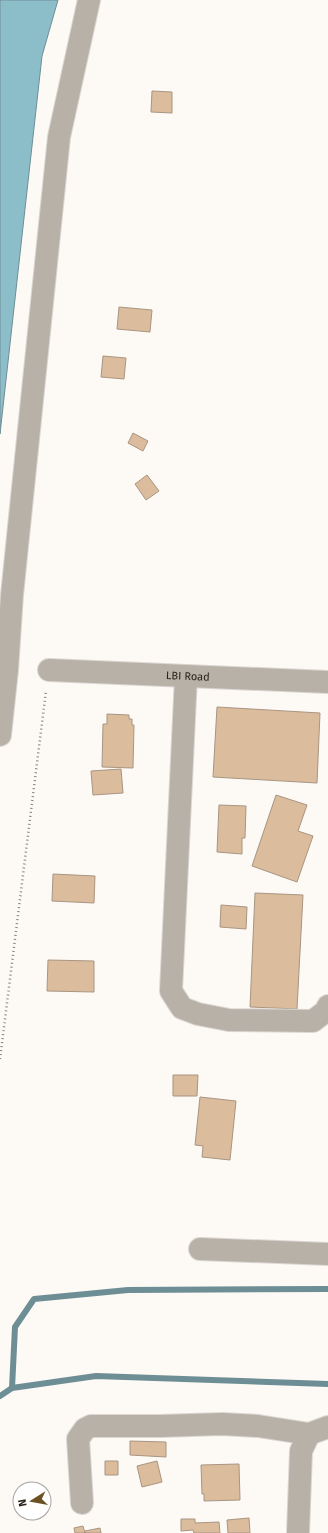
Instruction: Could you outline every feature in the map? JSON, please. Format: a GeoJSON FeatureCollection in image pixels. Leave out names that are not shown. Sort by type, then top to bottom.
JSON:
{"type":"FeatureCollection","features":[{"type":"Feature","properties":{"kind":"street"},"geometry":{"type":"LineString","coordinates":[[0,734],[7,670],[12,595],[59,137],[89,0]]}},
{"type":"Feature","properties":{"kind":"street","name":"LBI Road"},"geometry":{"type":"LineString","coordinates":[[49,670],[328,682]]}},
{"type":"Feature","properties":{"kind":"street"},"geometry":{"type":"LineString","coordinates":[[186,676],[171,991],[182,1008],[198,1014],[229,1020],[313,1021],[326,1011],[328,1006]]}},
{"type":"Feature","properties":{"kind":"street"},"geometry":{"type":"LineString","coordinates":[[200,1249],[328,1254]]}},
{"type":"Feature","properties":{"kind":"street"},"geometry":{"type":"LineString","coordinates":[[82,1503],[78,1439],[85,1429],[91,1426],[222,1424],[319,1430]]}},
{"type":"Feature","properties":{"kind":"street"},"geometry":{"type":"LineString","coordinates":[[298,1533],[301,1451],[319,1430]]}},
{"type":"Feature","properties":{"kind":"path"},"geometry":{"type":"LineString","coordinates":[[0,1059],[49,670]]}},
{"type":"Feature","properties":{"kind":"water"},"geometry":{"type":"Polygon","coordinates":[[[0,0],[58,0],[42,56],[0,434],[0,0]]]}},
{"type":"Feature","properties":{"kind":"building"},"geometry":{"type":"Polygon","coordinates":[[[152,91],[172,92],[172,113],[151,112],[152,91]]]}},
{"type":"Feature","properties":{"kind":"building"},"geometry":{"type":"Polygon","coordinates":[[[119,307],[152,310],[150,332],[117,329],[119,307]]]}},
{"type":"Feature","properties":{"kind":"building"},"geometry":{"type":"Polygon","coordinates":[[[103,356],[126,358],[124,379],[101,377],[103,356]]]}},
{"type":"Feature","properties":{"kind":"building"},"geometry":{"type":"Polygon","coordinates":[[[133,433],[148,441],[143,451],[128,443],[133,433]]]}},
{"type":"Feature","properties":{"kind":"building"},"geometry":{"type":"Polygon","coordinates":[[[147,475],[159,491],[146,500],[135,484],[147,475]]]}},
{"type":"Feature","properties":{"kind":"building"},"geometry":{"type":"Polygon","coordinates":[[[217,707],[320,713],[317,783],[213,777],[217,707]]]}},
{"type":"Feature","properties":{"kind":"building"},"geometry":{"type":"Polygon","coordinates":[[[107,714],[129,715],[129,719],[132,719],[132,725],[134,725],[133,768],[102,767],[103,724],[107,724],[107,714]]]}},
{"type":"Feature","properties":{"kind":"building"},"geometry":{"type":"Polygon","coordinates":[[[121,769],[123,793],[93,795],[91,771],[121,769]]]}},
{"type":"Feature","properties":{"kind":"building"},"geometry":{"type":"Polygon","coordinates":[[[276,795],[307,805],[298,831],[313,836],[297,882],[252,866],[276,795]]]}},
{"type":"Feature","properties":{"kind":"building"},"geometry":{"type":"Polygon","coordinates":[[[219,805],[246,806],[245,838],[242,838],[242,854],[217,852],[219,805]]]}},
{"type":"Feature","properties":{"kind":"building"},"geometry":{"type":"Polygon","coordinates":[[[53,874],[95,876],[94,903],[52,901],[53,874]]]}},
{"type":"Feature","properties":{"kind":"building"},"geometry":{"type":"Polygon","coordinates":[[[255,893],[303,895],[297,1009],[250,1007],[255,893]]]}},
{"type":"Feature","properties":{"kind":"building"},"geometry":{"type":"Polygon","coordinates":[[[221,905],[247,907],[246,929],[220,927],[221,905]]]}},
{"type":"Feature","properties":{"kind":"building"},"geometry":{"type":"Polygon","coordinates":[[[48,960],[94,961],[94,992],[47,991],[48,960]]]}},
{"type":"Feature","properties":{"kind":"building"},"geometry":{"type":"Polygon","coordinates":[[[173,1075],[198,1075],[197,1096],[173,1096],[173,1075]]]}},
{"type":"Feature","properties":{"kind":"building"},"geometry":{"type":"Polygon","coordinates":[[[200,1097],[236,1101],[230,1160],[202,1157],[203,1146],[195,1145],[200,1097]]]}},
{"type":"Feature","properties":{"kind":"building"},"geometry":{"type":"Polygon","coordinates":[[[130,1441],[166,1442],[166,1457],[130,1455],[130,1441]]]}},
{"type":"Feature","properties":{"kind":"building"},"geometry":{"type":"Polygon","coordinates":[[[105,1461],[118,1461],[118,1475],[105,1475],[105,1461]]]}},
{"type":"Feature","properties":{"kind":"building"},"geometry":{"type":"Polygon","coordinates":[[[157,1461],[162,1482],[142,1487],[137,1466],[157,1461]]]}},
{"type":"Feature","properties":{"kind":"building"},"geometry":{"type":"Polygon","coordinates":[[[239,1464],[240,1500],[204,1501],[204,1494],[202,1494],[201,1465],[239,1464]]]}},
{"type":"Feature","properties":{"kind":"building"},"geometry":{"type":"Polygon","coordinates":[[[249,1518],[250,1533],[228,1533],[227,1520],[249,1518]]]}},
{"type":"Feature","properties":{"kind":"building"},"geometry":{"type":"Polygon","coordinates":[[[181,1519],[195,1519],[195,1523],[219,1522],[220,1533],[194,1533],[193,1530],[181,1531],[181,1519]]]}},
{"type":"Feature","properties":{"kind":"building"},"geometry":{"type":"Polygon","coordinates":[[[83,1526],[85,1533],[75,1533],[74,1528],[83,1526]]]}},
{"type":"Feature","properties":{"kind":"building"},"geometry":{"type":"Polygon","coordinates":[[[100,1528],[101,1533],[85,1533],[85,1531],[100,1528]]]}},
{"type":"Feature","properties":{"kind":"waterway"},"geometry":{"type":"LineString","coordinates":[[12,1388],[15,1327],[34,1299],[128,1290],[328,1289]]}},
{"type":"Feature","properties":{"kind":"waterway"},"geometry":{"type":"LineString","coordinates":[[0,1396],[12,1388],[96,1376],[328,1384]]}}]}
